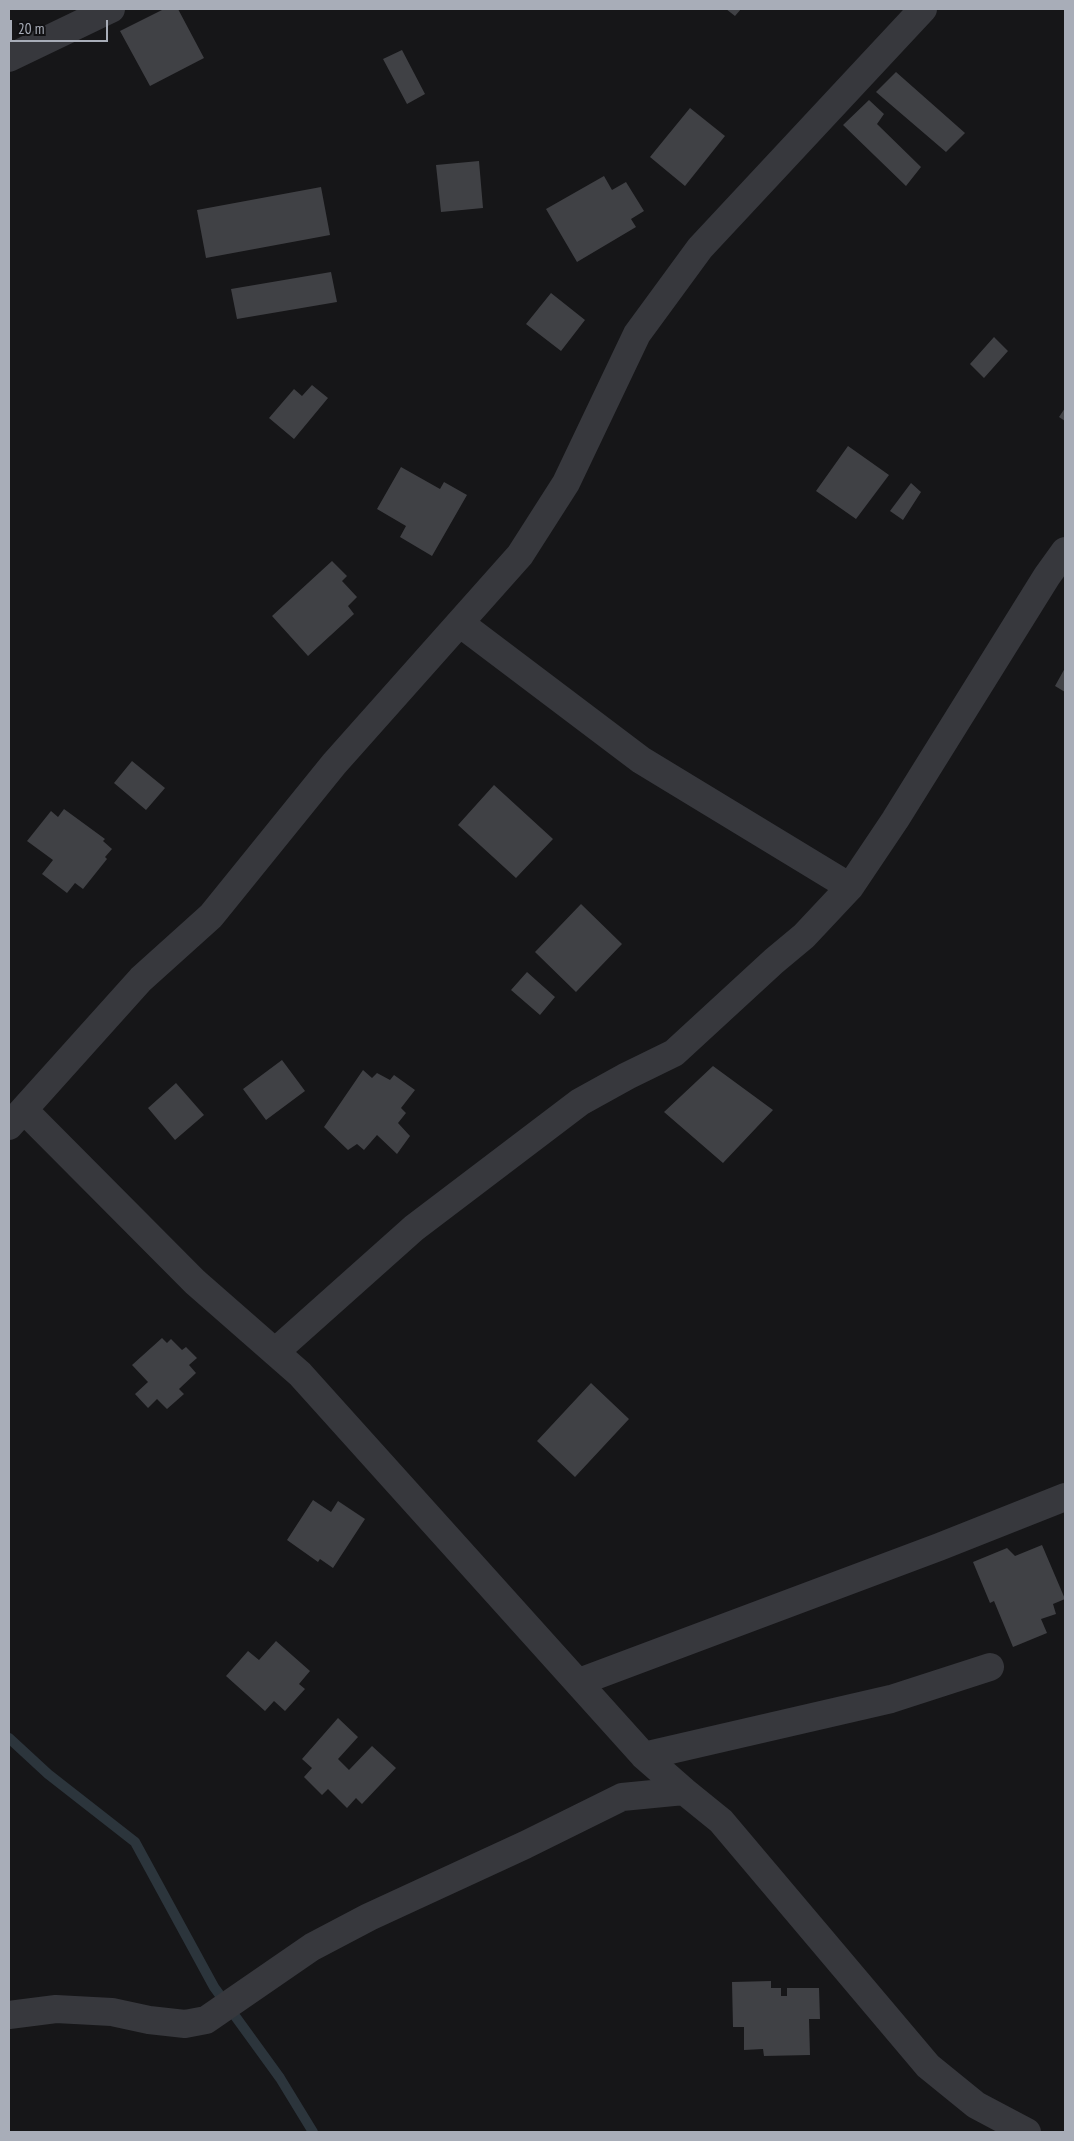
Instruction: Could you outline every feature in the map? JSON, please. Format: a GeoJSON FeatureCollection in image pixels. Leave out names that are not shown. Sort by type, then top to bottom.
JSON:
{"type":"FeatureCollection","features":[{"type":"Feature","properties":{"kind":"street"},"geometry":{"type":"LineString","coordinates":[[9,58],[110,9]]}},
{"type":"Feature","properties":{"kind":"street"},"geometry":{"type":"LineString","coordinates":[[923,9],[700,248],[637,334],[566,483],[525,548],[496,585],[334,764],[211,916],[141,979],[16,1118],[195,1282],[300,1374],[644,1756],[722,1821],[928,2066],[976,2104],[1027,2132]]}},
{"type":"Feature","properties":{"kind":"street"},"geometry":{"type":"LineString","coordinates":[[275,1352],[414,1228],[580,1102],[674,1053],[804,936],[850,887],[896,820],[1047,576],[1065,551]]}},
{"type":"Feature","properties":{"kind":"street"},"geometry":{"type":"LineString","coordinates":[[461,624],[642,760],[850,887]]}},
{"type":"Feature","properties":{"kind":"street"},"geometry":{"type":"LineString","coordinates":[[579,1682],[939,1548],[1065,1497]]}},
{"type":"Feature","properties":{"kind":"street"},"geometry":{"type":"LineString","coordinates":[[644,1756],[891,1699],[990,1667]]}},
{"type":"Feature","properties":{"kind":"street"},"geometry":{"type":"LineString","coordinates":[[9,2015],[56,2009],[112,2012],[149,2020],[185,2024],[206,2020],[312,1947],[369,1917],[516,1849],[622,1797],[684,1791]]}},
{"type":"Feature","properties":{"kind":"building"},"geometry":{"type":"Polygon","coordinates":[[[164,9],[178,9],[204,58],[150,86],[120,31],[164,9]]]}},
{"type":"Feature","properties":{"kind":"building"},"geometry":{"type":"Polygon","coordinates":[[[726,9],[741,9],[735,16],[726,9]]]}},
{"type":"Feature","properties":{"kind":"building"},"geometry":{"type":"Polygon","coordinates":[[[402,50],[425,94],[407,104],[383,59],[402,50]]]}},
{"type":"Feature","properties":{"kind":"building"},"geometry":{"type":"Polygon","coordinates":[[[896,72],[965,133],[946,152],[876,92],[896,72]]]}},
{"type":"Feature","properties":{"kind":"building"},"geometry":{"type":"Polygon","coordinates":[[[869,100],[884,114],[877,124],[921,167],[906,186],[843,125],[869,100]]]}},
{"type":"Feature","properties":{"kind":"building"},"geometry":{"type":"Polygon","coordinates":[[[690,108],[725,136],[685,186],[650,157],[690,108]]]}},
{"type":"Feature","properties":{"kind":"building"},"geometry":{"type":"Polygon","coordinates":[[[479,161],[483,208],[441,212],[436,165],[479,161]]]}},
{"type":"Feature","properties":{"kind":"building"},"geometry":{"type":"Polygon","coordinates":[[[604,176],[612,190],[626,182],[644,211],[631,219],[636,227],[577,262],[546,209],[604,176]]]}},
{"type":"Feature","properties":{"kind":"building"},"geometry":{"type":"Polygon","coordinates":[[[321,187],[330,235],[206,258],[197,210],[321,187]]]}},
{"type":"Feature","properties":{"kind":"building"},"geometry":{"type":"Polygon","coordinates":[[[331,272],[337,302],[237,319],[231,289],[331,272]]]}},
{"type":"Feature","properties":{"kind":"building"},"geometry":{"type":"Polygon","coordinates":[[[551,293],[585,320],[561,351],[526,324],[551,293]]]}},
{"type":"Feature","properties":{"kind":"building"},"geometry":{"type":"Polygon","coordinates":[[[994,337],[1008,351],[984,378],[970,364],[994,337]]]}},
{"type":"Feature","properties":{"kind":"building"},"geometry":{"type":"Polygon","coordinates":[[[312,385],[328,398],[294,439],[269,418],[294,389],[302,396],[312,385]]]}},
{"type":"Feature","properties":{"kind":"building"},"geometry":{"type":"Polygon","coordinates":[[[1065,408],[1065,421],[1059,417],[1065,408]]]}},
{"type":"Feature","properties":{"kind":"building"},"geometry":{"type":"Polygon","coordinates":[[[848,446],[889,475],[856,519],[816,491],[848,446]]]}},
{"type":"Feature","properties":{"kind":"building"},"geometry":{"type":"Polygon","coordinates":[[[401,467],[440,489],[444,482],[467,495],[432,556],[400,537],[406,526],[377,509],[401,467]]]}},
{"type":"Feature","properties":{"kind":"building"},"geometry":{"type":"Polygon","coordinates":[[[911,483],[921,492],[903,520],[890,511],[911,483]]]}},
{"type":"Feature","properties":{"kind":"building"},"geometry":{"type":"Polygon","coordinates":[[[332,561],[347,576],[342,581],[357,597],[348,606],[354,614],[308,656],[272,616],[332,561]]]}},
{"type":"Feature","properties":{"kind":"building"},"geometry":{"type":"Polygon","coordinates":[[[1065,668],[1065,692],[1055,686],[1065,668]]]}},
{"type":"Feature","properties":{"kind":"building"},"geometry":{"type":"Polygon","coordinates":[[[132,761],[165,788],[146,810],[114,783],[132,761]]]}},
{"type":"Feature","properties":{"kind":"building"},"geometry":{"type":"Polygon","coordinates":[[[494,785],[553,839],[516,878],[458,825],[494,785]]]}},
{"type":"Feature","properties":{"kind":"building"},"geometry":{"type":"Polygon","coordinates":[[[64,809],[105,839],[103,841],[112,849],[105,857],[107,859],[83,889],[75,883],[67,893],[42,874],[53,860],[27,841],[51,811],[58,817],[64,809]]]}},
{"type":"Feature","properties":{"kind":"building"},"geometry":{"type":"Polygon","coordinates":[[[581,904],[622,944],[576,992],[535,952],[581,904]]]}},
{"type":"Feature","properties":{"kind":"building"},"geometry":{"type":"Polygon","coordinates":[[[527,972],[555,997],[540,1015],[511,990],[527,972]]]}},
{"type":"Feature","properties":{"kind":"building"},"geometry":{"type":"Polygon","coordinates":[[[282,1060],[305,1091],[266,1120],[243,1089],[282,1060]]]}},
{"type":"Feature","properties":{"kind":"building"},"geometry":{"type":"Polygon","coordinates":[[[713,1066],[773,1110],[723,1163],[664,1112],[713,1066]]]}},
{"type":"Feature","properties":{"kind":"building"},"geometry":{"type":"Polygon","coordinates":[[[363,1070],[372,1078],[377,1073],[390,1080],[394,1075],[415,1090],[401,1108],[406,1113],[398,1123],[410,1136],[397,1154],[377,1135],[364,1150],[357,1144],[348,1150],[324,1127],[363,1070]]]}},
{"type":"Feature","properties":{"kind":"building"},"geometry":{"type":"Polygon","coordinates":[[[176,1083],[204,1115],[175,1140],[148,1108],[176,1083]]]}},
{"type":"Feature","properties":{"kind":"building"},"geometry":{"type":"Polygon","coordinates":[[[162,1338],[167,1343],[171,1339],[182,1350],[186,1347],[197,1358],[189,1365],[196,1373],[179,1389],[184,1394],[167,1409],[157,1399],[148,1408],[135,1394],[148,1382],[132,1365],[162,1338]]]}},
{"type":"Feature","properties":{"kind":"building"},"geometry":{"type":"Polygon","coordinates":[[[591,1383],[629,1419],[575,1477],[537,1441],[591,1383]]]}},
{"type":"Feature","properties":{"kind":"building"},"geometry":{"type":"Polygon","coordinates":[[[313,1500],[331,1512],[338,1501],[365,1519],[333,1568],[320,1559],[318,1562],[287,1540],[313,1500]]]}},
{"type":"Feature","properties":{"kind":"building"},"geometry":{"type":"Polygon","coordinates":[[[1042,1545],[1065,1599],[1053,1604],[1056,1614],[1041,1619],[1047,1633],[1013,1647],[994,1601],[990,1603],[973,1562],[1007,1548],[1015,1556],[1042,1545]]]}},
{"type":"Feature","properties":{"kind":"building"},"geometry":{"type":"Polygon","coordinates":[[[276,1641],[310,1671],[299,1684],[305,1689],[285,1711],[274,1701],[265,1711],[226,1676],[248,1651],[259,1660],[276,1641]]]}},
{"type":"Feature","properties":{"kind":"building"},"geometry":{"type":"Polygon","coordinates":[[[338,1718],[358,1737],[338,1759],[349,1770],[372,1746],[396,1768],[362,1804],[356,1798],[347,1808],[328,1789],[322,1795],[304,1777],[312,1768],[302,1759],[338,1718]]]}},
{"type":"Feature","properties":{"kind":"building"},"geometry":{"type":"Polygon","coordinates":[[[771,1981],[771,1988],[781,1988],[781,1996],[787,1996],[787,1988],[819,1988],[820,2019],[809,2019],[810,2055],[764,2056],[763,2049],[744,2050],[744,2027],[733,2027],[732,1982],[771,1981]]]}},
{"type":"Feature","properties":{"kind":"waterway"},"geometry":{"type":"LineString","coordinates":[[9,1738],[48,1774],[135,1842],[214,1987],[280,2078],[313,2132]]}}]}
